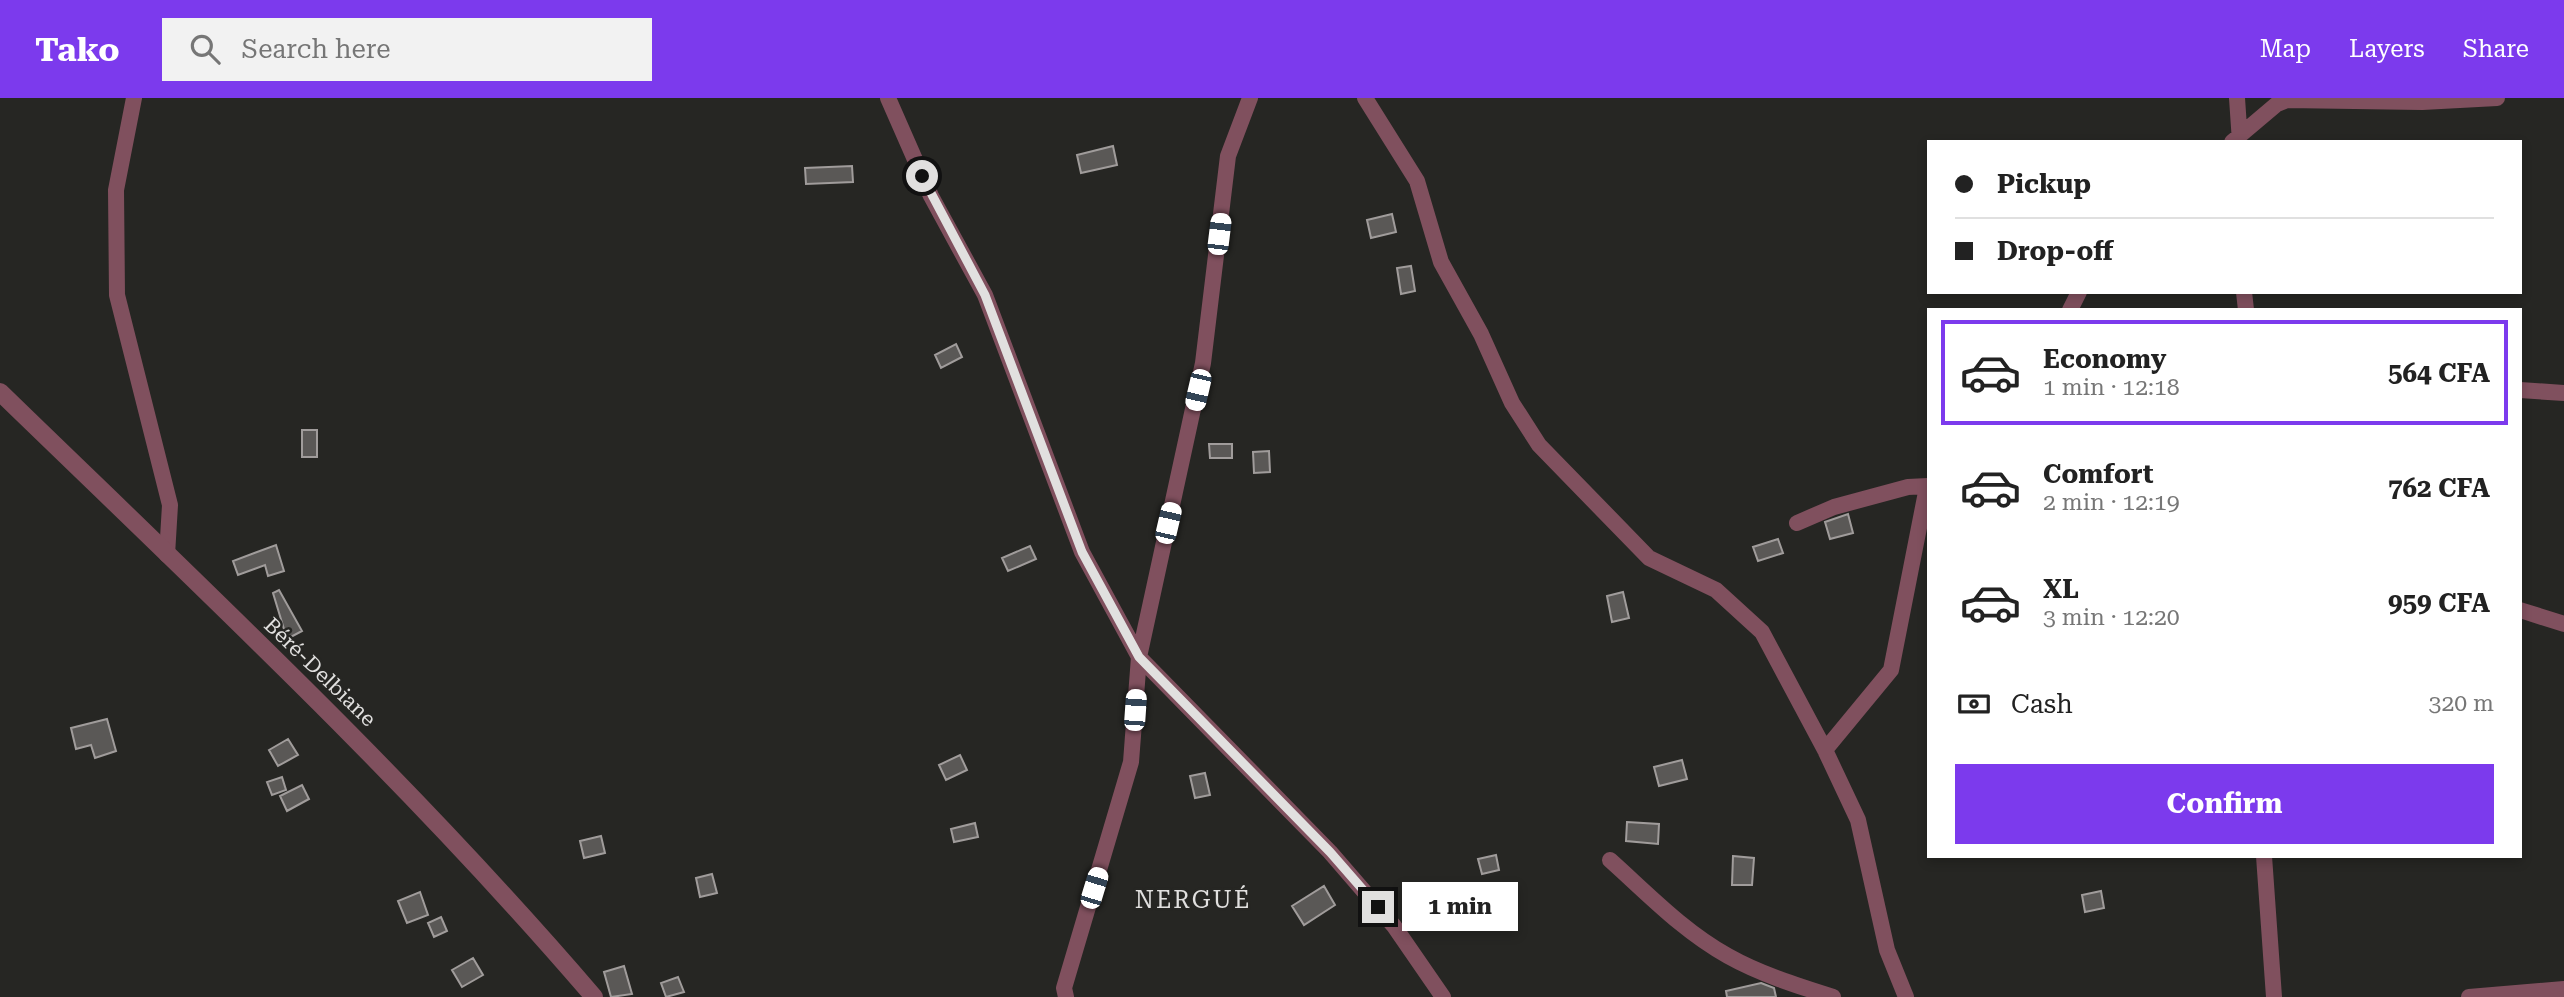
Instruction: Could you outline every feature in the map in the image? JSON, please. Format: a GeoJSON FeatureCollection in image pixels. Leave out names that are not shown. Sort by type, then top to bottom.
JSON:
{"type":"FeatureCollection","features":[{"type":"Feature","properties":{"kind":"street"},"geometry":{"type":"LineString","coordinates":[[134,98],[116,190],[117,295],[170,505],[167,555]]}},
{"type":"Feature","properties":{"kind":"street"},"geometry":{"type":"LineString","coordinates":[[888,98],[931,196],[985,295],[1082,552],[1139,657],[1330,852],[1394,926],[1443,997]]}},
{"type":"Feature","properties":{"kind":"street"},"geometry":{"type":"LineString","coordinates":[[1066,997],[1065,988],[1131,762],[1139,657],[1203,363],[1228,156],[1250,98]]}},
{"type":"Feature","properties":{"kind":"street"},"geometry":{"type":"LineString","coordinates":[[1365,98],[1417,181],[1441,262],[1481,334],[1512,403],[1539,445],[1649,558],[1716,590],[1762,632],[1825,750],[1858,820],[1887,950],[1906,997]]}},
{"type":"Feature","properties":{"kind":"street"},"geometry":{"type":"LineString","coordinates":[[2237,98],[2237,139]]}},
{"type":"Feature","properties":{"kind":"street"},"geometry":{"type":"LineString","coordinates":[[2237,139],[2277,104],[2299,98],[2422,102],[2497,98]]}},
{"type":"Feature","properties":{"kind":"street"},"geometry":{"type":"LineString","coordinates":[[2522,390],[2564,393]]}},
{"type":"Feature","properties":{"kind":"street","name":"Béré-Delbiane"},"geometry":{"type":"LineString","coordinates":[[0,392],[377,759],[519,909],[594,997]]}},
{"type":"Feature","properties":{"kind":"street"},"geometry":{"type":"LineString","coordinates":[[1797,523],[1834,507],[1908,487],[1927,486]]}},
{"type":"Feature","properties":{"kind":"street"},"geometry":{"type":"LineString","coordinates":[[1825,750],[1891,670],[1927,491]]}},
{"type":"Feature","properties":{"kind":"street"},"geometry":{"type":"LineString","coordinates":[[2522,611],[2564,624]]}},
{"type":"Feature","properties":{"kind":"street"},"geometry":{"type":"LineString","coordinates":[[2264,858],[2274,997]]}},
{"type":"Feature","properties":{"kind":"street"},"geometry":{"type":"LineString","coordinates":[[1610,860],[1684,927],[1729,956],[1793,984],[1833,997]]}},
{"type":"Feature","properties":{"kind":"street"},"geometry":{"type":"LineString","coordinates":[[2469,997],[2564,989]]}},
{"type":"Feature","properties":{"kind":"building"},"geometry":{"type":"Polygon","coordinates":[[[1113,146],[1117,165],[1081,173],[1077,155],[1113,146]]]}},
{"type":"Feature","properties":{"kind":"building"},"geometry":{"type":"Polygon","coordinates":[[[852,166],[853,182],[806,184],[805,168],[852,166]]]}},
{"type":"Feature","properties":{"kind":"building"},"geometry":{"type":"Polygon","coordinates":[[[1392,214],[1396,232],[1371,238],[1367,220],[1392,214]]]}},
{"type":"Feature","properties":{"kind":"building"},"geometry":{"type":"Polygon","coordinates":[[[1411,266],[1415,291],[1401,294],[1397,268],[1411,266]]]}},
{"type":"Feature","properties":{"kind":"building"},"geometry":{"type":"Polygon","coordinates":[[[956,344],[962,357],[941,368],[935,355],[956,344]]]}},
{"type":"Feature","properties":{"kind":"building"},"geometry":{"type":"Polygon","coordinates":[[[302,430],[317,430],[317,457],[302,457],[302,430]]]}},
{"type":"Feature","properties":{"kind":"building"},"geometry":{"type":"Polygon","coordinates":[[[1209,444],[1232,444],[1232,458],[1210,458],[1209,444]]]}},
{"type":"Feature","properties":{"kind":"building"},"geometry":{"type":"Polygon","coordinates":[[[1269,451],[1270,472],[1254,473],[1253,452],[1269,451]]]}},
{"type":"Feature","properties":{"kind":"building"},"geometry":{"type":"Polygon","coordinates":[[[1848,514],[1853,533],[1830,539],[1825,522],[1848,514]]]}},
{"type":"Feature","properties":{"kind":"building"},"geometry":{"type":"Polygon","coordinates":[[[1778,539],[1783,553],[1758,561],[1753,547],[1778,539]]]}},
{"type":"Feature","properties":{"kind":"building"},"geometry":{"type":"Polygon","coordinates":[[[276,545],[284,571],[268,576],[265,565],[238,575],[233,561],[276,545]]]}},
{"type":"Feature","properties":{"kind":"building"},"geometry":{"type":"Polygon","coordinates":[[[1030,546],[1036,559],[1008,571],[1002,558],[1030,546]]]}},
{"type":"Feature","properties":{"kind":"building"},"geometry":{"type":"Polygon","coordinates":[[[279,590],[302,631],[287,639],[273,593],[279,590]]]}},
{"type":"Feature","properties":{"kind":"building"},"geometry":{"type":"Polygon","coordinates":[[[1623,592],[1629,618],[1612,622],[1607,596],[1623,592]]]}},
{"type":"Feature","properties":{"kind":"building"},"geometry":{"type":"Polygon","coordinates":[[[107,719],[116,751],[95,758],[91,745],[76,749],[71,728],[107,719]]]}},
{"type":"Feature","properties":{"kind":"building"},"geometry":{"type":"Polygon","coordinates":[[[288,739],[298,755],[278,766],[269,750],[288,739]]]}},
{"type":"Feature","properties":{"kind":"building"},"geometry":{"type":"Polygon","coordinates":[[[960,755],[967,770],[946,780],[939,765],[960,755]]]}},
{"type":"Feature","properties":{"kind":"building"},"geometry":{"type":"Polygon","coordinates":[[[1682,760],[1687,779],[1659,786],[1654,767],[1682,760]]]}},
{"type":"Feature","properties":{"kind":"building"},"geometry":{"type":"Polygon","coordinates":[[[1205,773],[1210,795],[1195,798],[1190,776],[1205,773]]]}},
{"type":"Feature","properties":{"kind":"building"},"geometry":{"type":"Polygon","coordinates":[[[282,777],[286,790],[272,795],[267,782],[282,777]]]}},
{"type":"Feature","properties":{"kind":"building"},"geometry":{"type":"Polygon","coordinates":[[[302,785],[309,799],[287,811],[280,796],[302,785]]]}},
{"type":"Feature","properties":{"kind":"building"},"geometry":{"type":"Polygon","coordinates":[[[1627,822],[1659,824],[1658,844],[1626,841],[1627,822]]]}},
{"type":"Feature","properties":{"kind":"building"},"geometry":{"type":"Polygon","coordinates":[[[975,823],[978,837],[954,842],[951,829],[975,823]]]}},
{"type":"Feature","properties":{"kind":"building"},"geometry":{"type":"Polygon","coordinates":[[[601,836],[605,853],[584,858],[580,841],[601,836]]]}},
{"type":"Feature","properties":{"kind":"building"},"geometry":{"type":"Polygon","coordinates":[[[1496,855],[1499,870],[1482,874],[1478,859],[1496,855]]]}},
{"type":"Feature","properties":{"kind":"building"},"geometry":{"type":"Polygon","coordinates":[[[1733,856],[1754,858],[1752,885],[1732,885],[1733,856]]]}},
{"type":"Feature","properties":{"kind":"building"},"geometry":{"type":"Polygon","coordinates":[[[712,874],[717,893],[700,897],[696,878],[712,874]]]}},
{"type":"Feature","properties":{"kind":"building"},"geometry":{"type":"Polygon","coordinates":[[[1324,886],[1335,905],[1304,925],[1292,906],[1324,886]]]}},
{"type":"Feature","properties":{"kind":"building"},"geometry":{"type":"Polygon","coordinates":[[[2101,891],[2104,908],[2085,912],[2082,895],[2101,891]]]}},
{"type":"Feature","properties":{"kind":"building"},"geometry":{"type":"Polygon","coordinates":[[[420,892],[428,915],[407,923],[398,901],[420,892]]]}},
{"type":"Feature","properties":{"kind":"building"},"geometry":{"type":"Polygon","coordinates":[[[441,917],[447,931],[434,937],[428,923],[441,917]]]}},
{"type":"Feature","properties":{"kind":"building"},"geometry":{"type":"Polygon","coordinates":[[[473,958],[483,975],[462,987],[452,970],[473,958]]]}},
{"type":"Feature","properties":{"kind":"building"},"geometry":{"type":"Polygon","coordinates":[[[624,966],[632,994],[611,997],[604,972],[624,966]]]}},
{"type":"Feature","properties":{"kind":"building"},"geometry":{"type":"Polygon","coordinates":[[[678,977],[684,992],[666,997],[661,983],[678,977]]]}},
{"type":"Feature","properties":{"kind":"building"},"geometry":{"type":"Polygon","coordinates":[[[1761,983],[1774,988],[1776,997],[1727,997],[1726,991],[1761,983]]]}},
{"type":"Feature","properties":{"kind":"district","name":"NERGUÉ"},"geometry":{"type":"Point","coordinates":[1193,900]}},
{"type":"Feature","properties":{"kind":"route"},"geometry":{"type":"LineString","coordinates":[[922,176],[985,295],[1082,552],[1139,657],[1330,852],[1378,907]]}}]}
